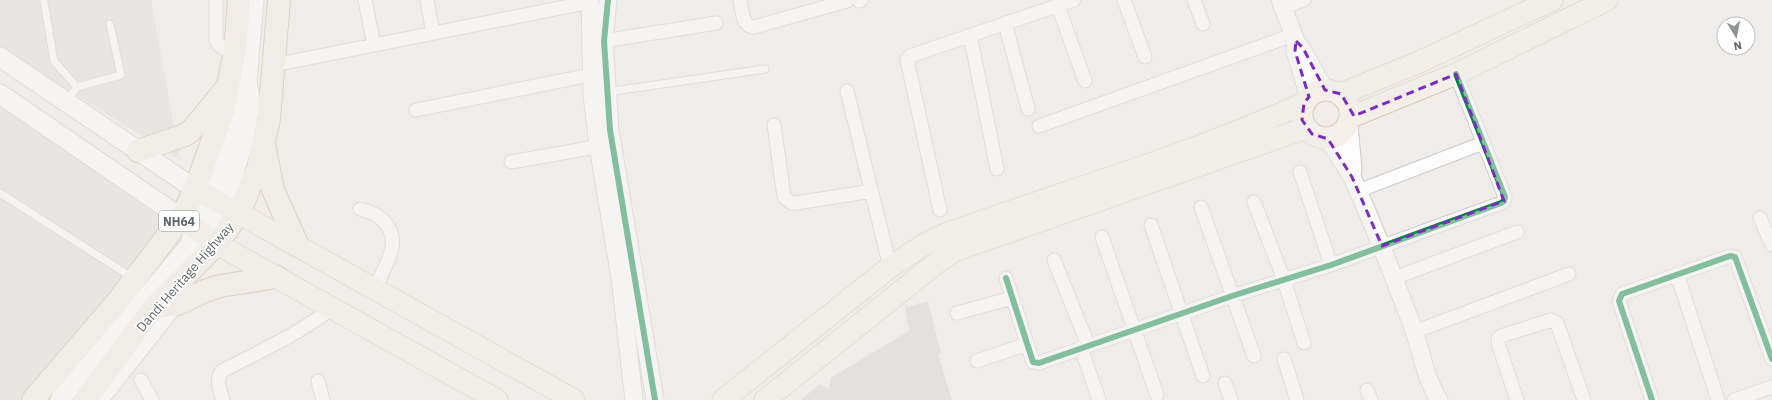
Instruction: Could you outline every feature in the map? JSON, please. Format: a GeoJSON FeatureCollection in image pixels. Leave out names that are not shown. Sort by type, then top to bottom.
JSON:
{"type":"FeatureCollection","features":[{"type":"Feature","properties":{"kind":"highway","name":"NH64"},"geometry":{"type":"LineString","coordinates":[[34,400],[135,279],[198,234],[217,201],[223,112],[238,84],[235,50],[239,0]]}},
{"type":"Feature","properties":{"kind":"highway","name":"Dandi Heritage Highway"},"geometry":{"type":"LineString","coordinates":[[85,400],[153,308],[217,201],[258,168],[269,119],[279,0]]}},
{"type":"Feature","properties":{"kind":"highway"},"geometry":{"type":"LineString","coordinates":[[138,151],[185,135],[192,130],[238,84]]}},
{"type":"Feature","properties":{"kind":"highway"},"geometry":{"type":"LineString","coordinates":[[264,142],[273,190],[298,246]]}},
{"type":"Feature","properties":{"kind":"highway"},"geometry":{"type":"LineString","coordinates":[[153,308],[178,304],[214,288],[277,277]]}},
{"type":"Feature","properties":{"kind":"main road"},"geometry":{"type":"LineString","coordinates":[[217,201],[243,144],[251,102],[238,84],[254,0]]}},
{"type":"Feature","properties":{"kind":"main road"},"geometry":{"type":"LineString","coordinates":[[723,400],[890,267],[925,244],[946,234],[1133,170],[1265,121],[1320,96],[1417,63],[1552,0]]}},
{"type":"Feature","properties":{"kind":"main road"},"geometry":{"type":"LineString","coordinates":[[1350,121],[1456,74],[1607,0]]}},
{"type":"Feature","properties":{"kind":"main road"},"geometry":{"type":"LineString","coordinates":[[0,57],[138,151],[217,201],[574,400]]}},
{"type":"Feature","properties":{"kind":"main road"},"geometry":{"type":"LineString","coordinates":[[0,94],[198,234],[497,400]]}},
{"type":"Feature","properties":{"kind":"main road"},"geometry":{"type":"LineString","coordinates":[[1320,96],[1350,108],[1350,121],[1343,132],[1328,139],[1319,138],[1312,134],[1306,128],[1302,120],[1320,96]]}},
{"type":"Feature","properties":{"kind":"main road"},"geometry":{"type":"LineString","coordinates":[[764,400],[935,264],[954,251],[1306,128]]}},
{"type":"Feature","properties":{"kind":"main road"},"geometry":{"type":"LineString","coordinates":[[60,400],[198,234]]}},
{"type":"Feature","properties":{"kind":"street"},"geometry":{"type":"LineString","coordinates":[[216,0],[216,40],[219,46],[223,49],[235,50]]}},
{"type":"Feature","properties":{"kind":"street"},"geometry":{"type":"LineString","coordinates":[[365,0],[374,45]]}},
{"type":"Feature","properties":{"kind":"street"},"geometry":{"type":"LineString","coordinates":[[427,0],[433,33]]}},
{"type":"Feature","properties":{"kind":"street"},"geometry":{"type":"LineString","coordinates":[[608,0],[604,41],[598,73],[606,92],[605,145],[655,400]]}},
{"type":"Feature","properties":{"kind":"street"},"geometry":{"type":"LineString","coordinates":[[740,0],[746,24],[750,27],[855,1]]}},
{"type":"Feature","properties":{"kind":"street"},"geometry":{"type":"LineString","coordinates":[[940,210],[907,60],[910,56],[1074,0]]}},
{"type":"Feature","properties":{"kind":"street"},"geometry":{"type":"LineString","coordinates":[[1124,0],[1145,57]]}},
{"type":"Feature","properties":{"kind":"street"},"geometry":{"type":"LineString","coordinates":[[1194,0],[1203,24]]}},
{"type":"Feature","properties":{"kind":"street"},"geometry":{"type":"LineString","coordinates":[[1304,0],[1281,4],[1294,38],[1295,51],[1320,96]]}},
{"type":"Feature","properties":{"kind":"street"},"geometry":{"type":"LineString","coordinates":[[274,65],[590,1],[634,400]]}},
{"type":"Feature","properties":{"kind":"street"},"geometry":{"type":"LineString","coordinates":[[1058,6],[1085,81]]}},
{"type":"Feature","properties":{"kind":"street"},"geometry":{"type":"LineString","coordinates":[[604,41],[716,23]]}},
{"type":"Feature","properties":{"kind":"street"},"geometry":{"type":"LineString","coordinates":[[1005,24],[1028,110]]}},
{"type":"Feature","properties":{"kind":"street"},"geometry":{"type":"LineString","coordinates":[[970,35],[997,169]]}},
{"type":"Feature","properties":{"kind":"street"},"geometry":{"type":"LineString","coordinates":[[1039,126],[1294,38]]}},
{"type":"Feature","properties":{"kind":"street"},"geometry":{"type":"LineString","coordinates":[[416,110],[598,73]]}},
{"type":"Feature","properties":{"kind":"street"},"geometry":{"type":"LineString","coordinates":[[1006,278],[1033,362],[1036,363],[1232,296],[1331,265],[1504,201],[1505,197],[1456,74]]}},
{"type":"Feature","properties":{"kind":"street"},"geometry":{"type":"LineString","coordinates":[[847,92],[890,267]]}},
{"type":"Feature","properties":{"kind":"street"},"geometry":{"type":"LineString","coordinates":[[1350,121],[1355,184]]}},
{"type":"Feature","properties":{"kind":"street"},"geometry":{"type":"LineString","coordinates":[[774,125],[784,197],[788,200],[796,203],[872,191]]}},
{"type":"Feature","properties":{"kind":"street"},"geometry":{"type":"LineString","coordinates":[[1328,139],[1355,184],[1382,246],[1414,332],[1434,396]]}},
{"type":"Feature","properties":{"kind":"street"},"geometry":{"type":"LineString","coordinates":[[1355,184],[1483,143]]}},
{"type":"Feature","properties":{"kind":"street"},"geometry":{"type":"LineString","coordinates":[[511,162],[605,145]]}},
{"type":"Feature","properties":{"kind":"street"},"geometry":{"type":"LineString","coordinates":[[1300,172],[1331,265]]}},
{"type":"Feature","properties":{"kind":"street"},"geometry":{"type":"LineString","coordinates":[[1254,202],[1284,280],[1304,342]]}},
{"type":"Feature","properties":{"kind":"street"},"geometry":{"type":"LineString","coordinates":[[1201,207],[1254,356]]}},
{"type":"Feature","properties":{"kind":"street"},"geometry":{"type":"LineString","coordinates":[[360,209],[380,217],[390,231],[394,242],[392,250],[375,288]]}},
{"type":"Feature","properties":{"kind":"street"},"geometry":{"type":"LineString","coordinates":[[1760,218],[1772,245]]}},
{"type":"Feature","properties":{"kind":"street"},"geometry":{"type":"LineString","coordinates":[[1151,225],[1203,376]]}},
{"type":"Feature","properties":{"kind":"street"},"geometry":{"type":"LineString","coordinates":[[1394,278],[1517,232]]}},
{"type":"Feature","properties":{"kind":"street"},"geometry":{"type":"LineString","coordinates":[[1102,237],[1157,395]]}},
{"type":"Feature","properties":{"kind":"street"},"geometry":{"type":"LineString","coordinates":[[1652,400],[1619,298],[1622,294],[1677,274],[1730,256],[1735,257],[1772,358]]}},
{"type":"Feature","properties":{"kind":"street"},"geometry":{"type":"LineString","coordinates":[[1054,260],[1084,347],[1098,400]]}},
{"type":"Feature","properties":{"kind":"street"},"geometry":{"type":"LineString","coordinates":[[1414,332],[1569,274]]}},
{"type":"Feature","properties":{"kind":"street"},"geometry":{"type":"LineString","coordinates":[[1677,274],[1718,400]]}},
{"type":"Feature","properties":{"kind":"street"},"geometry":{"type":"LineString","coordinates":[[957,313],[1012,298]]}},
{"type":"Feature","properties":{"kind":"street"},"geometry":{"type":"LineString","coordinates":[[102,400],[178,304]]}},
{"type":"Feature","properties":{"kind":"street"},"geometry":{"type":"LineString","coordinates":[[223,400],[218,382],[219,375],[222,371],[312,324],[332,308]]}},
{"type":"Feature","properties":{"kind":"street"},"geometry":{"type":"LineString","coordinates":[[1516,400],[1498,339],[1501,336],[1552,320],[1557,323],[1584,400]]}},
{"type":"Feature","properties":{"kind":"street"},"geometry":{"type":"LineString","coordinates":[[977,361],[1028,344]]}},
{"type":"Feature","properties":{"kind":"street"},"geometry":{"type":"LineString","coordinates":[[1284,359],[1297,400]]}},
{"type":"Feature","properties":{"kind":"street"},"geometry":{"type":"LineString","coordinates":[[141,380],[152,400]]}},
{"type":"Feature","properties":{"kind":"street"},"geometry":{"type":"LineString","coordinates":[[318,381],[323,400]]}},
{"type":"Feature","properties":{"kind":"street"},"geometry":{"type":"LineString","coordinates":[[1225,383],[1230,400]]}},
{"type":"Feature","properties":{"kind":"street"},"geometry":{"type":"LineString","coordinates":[[1734,400],[1772,387]]}},
{"type":"Feature","properties":{"kind":"lane"},"geometry":{"type":"LineString","coordinates":[[44,1],[54,61],[77,87]]}},
{"type":"Feature","properties":{"kind":"lane"},"geometry":{"type":"LineString","coordinates":[[66,102],[77,87],[121,75],[110,24]]}},
{"type":"Feature","properties":{"kind":"lane"},"geometry":{"type":"LineString","coordinates":[[606,92],[765,69]]}},
{"type":"Feature","properties":{"kind":"lane"},"geometry":{"type":"LineString","coordinates":[[0,193],[135,279]]}},
{"type":"Feature","properties":{"kind":"highlighted area"},"geometry":{"type":"Polygon","coordinates":[[[1296,41],[1303,48],[1325,90],[1341,94],[1354,116],[1456,74],[1504,201],[1382,246],[1352,177],[1328,139],[1312,134],[1302,120],[1304,103],[1309,97],[1295,51],[1296,41]]]}},
{"type":"Feature","properties":{"kind":"shaded area"},"geometry":{"type":"Polygon","coordinates":[[[0,0],[151,0],[180,160],[0,47],[0,0]]]}},
{"type":"Feature","properties":{"kind":"shaded area"},"geometry":{"type":"Polygon","coordinates":[[[0,101],[173,219],[24,400],[0,400],[0,101]]]}},
{"type":"Feature","properties":{"kind":"building"},"geometry":{"type":"Polygon","coordinates":[[[928,301],[941,353],[938,354],[952,400],[801,400],[819,384],[829,389],[830,378],[909,331],[905,308],[928,301]]]}},
{"type":"Feature","properties":{"kind":"cycle path"},"geometry":{"type":"LineString","coordinates":[[608,0],[604,41],[610,130],[655,400]]}},
{"type":"Feature","properties":{"kind":"cycle path"},"geometry":{"type":"LineString","coordinates":[[1006,278],[1033,362],[1039,363],[1232,296],[1331,265],[1501,203],[1504,201],[1505,197],[1456,74]]}},
{"type":"Feature","properties":{"kind":"cycle path"},"geometry":{"type":"LineString","coordinates":[[1652,400],[1619,301],[1622,294],[1730,256],[1735,257],[1772,359]]}}]}
